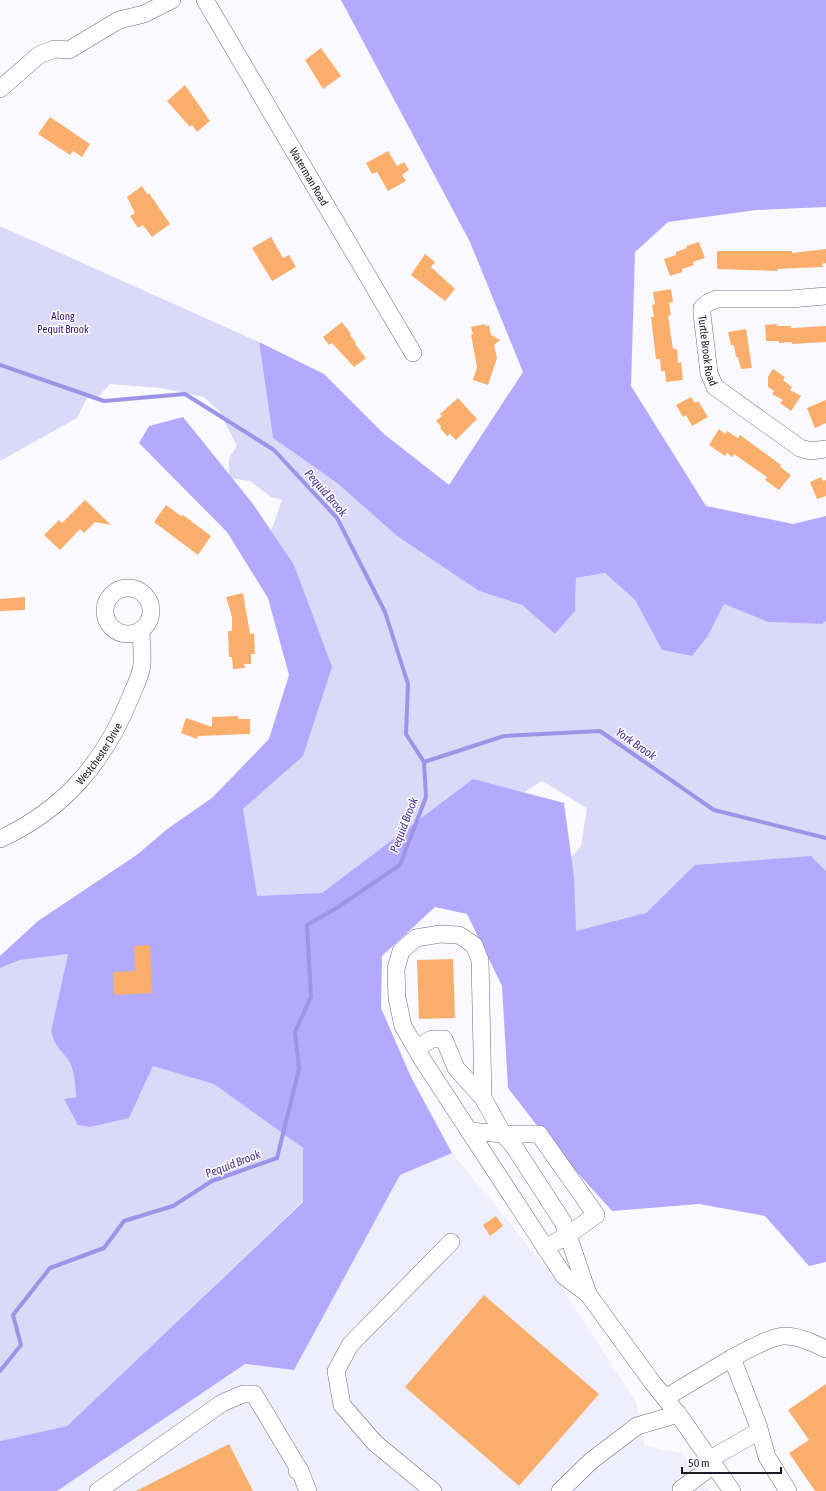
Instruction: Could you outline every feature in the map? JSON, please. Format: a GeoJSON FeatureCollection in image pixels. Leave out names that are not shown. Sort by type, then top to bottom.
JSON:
{"type":"FeatureCollection","features":[{"type":"Feature","properties":{"kind":"street"},"geometry":{"type":"LineString","coordinates":[[0,89],[39,55],[54,49],[69,50],[118,20],[144,14],[172,0]]}},
{"type":"Feature","properties":{"kind":"street","name":"Waterman Road"},"geometry":{"type":"LineString","coordinates":[[205,0],[413,353]]}},
{"type":"Feature","properties":{"kind":"street","name":"Turtle Brook Road"},"geometry":{"type":"LineString","coordinates":[[826,296],[717,299],[702,308],[709,372],[715,387],[800,448],[811,451],[826,449]]}},
{"type":"Feature","properties":{"kind":"street","name":"Westchester Drive"},"geometry":{"type":"LineString","coordinates":[[0,839],[36,818],[76,787],[99,759],[121,719],[141,669],[141,631]]}},
{"type":"Feature","properties":{"kind":"street"},"geometry":{"type":"LineString","coordinates":[[483,1098],[480,960],[474,945],[459,935],[440,934],[416,938],[401,951],[396,969],[397,998],[404,1026],[416,1048],[564,1276],[588,1294],[678,1414],[732,1491]]}},
{"type":"Feature","properties":{"kind":"street"},"geometry":{"type":"LineString","coordinates":[[416,1048],[432,1039],[444,1039],[456,1068],[483,1098],[503,1134],[513,1145],[526,1164],[563,1222],[588,1294]]}},
{"type":"Feature","properties":{"kind":"street"},"geometry":{"type":"LineString","coordinates":[[432,1074],[456,1068]]}},
{"type":"Feature","properties":{"kind":"street"},"geometry":{"type":"LineString","coordinates":[[470,1131],[503,1134],[539,1134],[596,1215],[568,1235],[545,1248]]}},
{"type":"Feature","properties":{"kind":"street"},"geometry":{"type":"LineString","coordinates":[[433,1491],[375,1442],[342,1405],[336,1371],[350,1345],[451,1242]]}},
{"type":"Feature","properties":{"kind":"street"},"geometry":{"type":"LineString","coordinates":[[665,1398],[750,1348],[783,1336],[807,1340],[826,1349]]}},
{"type":"Feature","properties":{"kind":"street"},"geometry":{"type":"LineString","coordinates":[[732,1358],[767,1457],[788,1491]]}},
{"type":"Feature","properties":{"kind":"street"},"geometry":{"type":"LineString","coordinates":[[98,1491],[222,1403],[243,1394],[254,1394],[308,1491]]}},
{"type":"Feature","properties":{"kind":"street"},"geometry":{"type":"LineString","coordinates":[[560,1491],[591,1462],[637,1426],[678,1414]]}},
{"type":"Feature","properties":{"kind":"street"},"geometry":{"type":"LineString","coordinates":[[680,1490],[712,1462],[759,1431]]}},
{"type":"Feature","properties":{"kind":"shaded area"},"geometry":{"type":"Polygon","coordinates":[[[341,0],[826,0],[826,207],[756,210],[668,222],[635,252],[631,386],[706,506],[793,524],[826,516],[826,621],[822,624],[768,622],[724,604],[708,636],[692,656],[662,650],[635,600],[605,573],[576,578],[575,611],[555,634],[522,605],[479,591],[397,536],[337,483],[273,438],[259,342],[324,374],[384,434],[449,485],[523,372],[470,242],[341,0]]]}},
{"type":"Feature","properties":{"kind":"shaded area"},"geometry":{"type":"Polygon","coordinates":[[[183,417],[253,504],[294,565],[332,667],[303,756],[243,809],[257,896],[322,893],[473,779],[564,803],[574,877],[576,931],[646,913],[695,865],[811,856],[826,871],[826,1262],[809,1266],[765,1216],[699,1204],[612,1211],[549,1141],[508,1088],[502,986],[467,914],[435,907],[382,956],[381,1008],[411,1077],[452,1153],[400,1175],[294,1370],[245,1364],[57,1491],[0,1491],[0,1441],[67,1426],[303,1202],[303,1148],[214,1084],[153,1066],[129,1118],[90,1127],[78,1125],[64,1099],[76,1097],[73,1071],[67,1058],[55,1042],[51,1031],[68,954],[20,960],[0,968],[0,956],[38,921],[138,854],[166,830],[212,798],[269,739],[289,675],[268,598],[227,532],[139,443],[149,426],[183,417]]]}},
{"type":"Feature","properties":{"kind":"shaded area"},"geometry":{"type":"Polygon","coordinates":[[[452,1153],[560,1285],[636,1402],[645,1446],[682,1453],[709,1491],[57,1491],[245,1364],[294,1370],[400,1175],[452,1153]]]}},
{"type":"Feature","properties":{"kind":"green space","name":"Along Pequit Brook"},"geometry":{"type":"Polygon","coordinates":[[[0,226],[259,342],[273,438],[337,483],[397,536],[479,591],[522,605],[555,634],[575,611],[576,578],[606,573],[635,600],[662,650],[692,656],[708,636],[724,604],[768,622],[822,624],[826,621],[826,892],[627,983],[538,895],[581,846],[587,808],[542,781],[480,820],[330,990],[161,845],[166,830],[212,798],[316,704],[270,534],[282,500],[271,497],[250,481],[229,478],[229,458],[237,446],[219,411],[204,397],[160,388],[110,384],[97,398],[88,396],[77,418],[0,461],[0,226]]]}},
{"type":"Feature","properties":{"kind":"green space"},"geometry":{"type":"Polygon","coordinates":[[[68,954],[51,1031],[55,1042],[70,1063],[74,1075],[76,1097],[64,1099],[129,1118],[153,1066],[214,1083],[303,1148],[303,1201],[67,1426],[0,1441],[0,968],[20,960],[68,954]]]}},
{"type":"Feature","properties":{"kind":"building"},"geometry":{"type":"Polygon","coordinates":[[[321,48],[341,76],[323,89],[305,60],[321,48]]]}},
{"type":"Feature","properties":{"kind":"building"},"geometry":{"type":"Polygon","coordinates":[[[185,85],[210,121],[197,132],[192,125],[190,127],[167,101],[185,85]]]}},
{"type":"Feature","properties":{"kind":"building"},"geometry":{"type":"Polygon","coordinates":[[[50,117],[90,144],[82,157],[73,151],[70,155],[38,134],[50,117]]]}},
{"type":"Feature","properties":{"kind":"building"},"geometry":{"type":"Polygon","coordinates":[[[388,151],[397,166],[404,162],[409,170],[402,175],[406,181],[388,191],[377,172],[372,174],[366,163],[388,151]]]}},
{"type":"Feature","properties":{"kind":"building"},"geometry":{"type":"Polygon","coordinates":[[[142,186],[147,194],[149,193],[170,224],[152,237],[143,225],[138,228],[130,216],[135,213],[127,197],[142,186]]]}},
{"type":"Feature","properties":{"kind":"building"},"geometry":{"type":"Polygon","coordinates":[[[271,237],[283,258],[289,255],[296,267],[272,281],[252,248],[271,237]]]}},
{"type":"Feature","properties":{"kind":"building"},"geometry":{"type":"Polygon","coordinates":[[[699,242],[705,258],[693,262],[694,265],[682,269],[682,272],[670,276],[664,259],[676,255],[676,252],[687,248],[686,246],[699,242]]]}},
{"type":"Feature","properties":{"kind":"building"},"geometry":{"type":"Polygon","coordinates":[[[826,249],[826,263],[822,264],[823,267],[777,269],[778,271],[717,269],[717,251],[792,251],[792,253],[826,249]]]}},
{"type":"Feature","properties":{"kind":"building"},"geometry":{"type":"Polygon","coordinates":[[[425,254],[435,262],[431,267],[455,289],[445,301],[411,275],[425,254]]]}},
{"type":"Feature","properties":{"kind":"building"},"geometry":{"type":"Polygon","coordinates":[[[671,289],[673,302],[669,303],[671,315],[668,316],[673,349],[677,349],[678,363],[681,362],[683,380],[666,382],[665,371],[661,371],[660,359],[656,359],[651,317],[654,317],[652,305],[655,304],[653,292],[671,289]]]}},
{"type":"Feature","properties":{"kind":"building"},"geometry":{"type":"Polygon","coordinates":[[[342,322],[351,334],[350,335],[356,343],[355,344],[366,358],[354,367],[332,343],[329,345],[323,337],[342,322]]]}},
{"type":"Feature","properties":{"kind":"building"},"geometry":{"type":"Polygon","coordinates":[[[485,324],[485,326],[489,325],[491,335],[500,340],[494,345],[497,358],[488,385],[473,380],[477,367],[471,327],[485,324]]]}},
{"type":"Feature","properties":{"kind":"building"},"geometry":{"type":"Polygon","coordinates":[[[777,324],[777,326],[791,326],[791,328],[826,326],[826,342],[792,344],[792,342],[779,343],[779,341],[766,341],[765,325],[777,324]]]}},
{"type":"Feature","properties":{"kind":"building"},"geometry":{"type":"Polygon","coordinates":[[[746,329],[752,368],[741,369],[738,357],[736,357],[734,345],[731,345],[728,332],[746,329]]]}},
{"type":"Feature","properties":{"kind":"building"},"geometry":{"type":"Polygon","coordinates":[[[773,369],[785,377],[783,380],[792,387],[790,390],[801,396],[791,411],[780,403],[783,400],[772,394],[774,391],[768,387],[768,377],[773,369]]]}},
{"type":"Feature","properties":{"kind":"building"},"geometry":{"type":"Polygon","coordinates":[[[691,397],[695,403],[698,401],[708,417],[692,426],[686,415],[683,417],[676,405],[691,397]]]}},
{"type":"Feature","properties":{"kind":"building"},"geometry":{"type":"Polygon","coordinates":[[[458,398],[477,419],[456,440],[450,434],[447,436],[436,421],[442,416],[440,414],[458,398]]]}},
{"type":"Feature","properties":{"kind":"building"},"geometry":{"type":"Polygon","coordinates":[[[826,400],[826,423],[815,428],[807,408],[826,400]]]}},
{"type":"Feature","properties":{"kind":"building"},"geometry":{"type":"Polygon","coordinates":[[[719,429],[725,434],[727,431],[738,438],[740,435],[781,465],[780,467],[791,475],[779,490],[765,480],[767,477],[734,454],[732,457],[727,453],[725,456],[709,445],[719,429]]]}},
{"type":"Feature","properties":{"kind":"building"},"geometry":{"type":"Polygon","coordinates":[[[821,477],[823,481],[826,480],[826,496],[817,499],[810,482],[821,477]]]}},
{"type":"Feature","properties":{"kind":"building"},"geometry":{"type":"Polygon","coordinates":[[[85,500],[111,525],[95,522],[84,533],[80,529],[60,550],[44,535],[59,520],[62,523],[85,500]]]}},
{"type":"Feature","properties":{"kind":"building"},"geometry":{"type":"Polygon","coordinates":[[[166,505],[181,516],[183,515],[211,536],[198,555],[154,522],[166,505]]]}},
{"type":"Feature","properties":{"kind":"building"},"geometry":{"type":"Polygon","coordinates":[[[243,593],[250,634],[254,633],[255,654],[251,654],[251,664],[244,664],[245,668],[233,669],[232,657],[229,657],[228,631],[232,631],[232,617],[226,597],[243,593]]]}},
{"type":"Feature","properties":{"kind":"building"},"geometry":{"type":"Polygon","coordinates":[[[25,597],[25,610],[0,611],[0,599],[25,597]]]}},
{"type":"Feature","properties":{"kind":"building"},"geometry":{"type":"Polygon","coordinates":[[[238,716],[238,719],[250,719],[250,734],[198,736],[197,739],[181,733],[186,718],[212,727],[212,717],[238,716]]]}},
{"type":"Feature","properties":{"kind":"building"},"geometry":{"type":"Polygon","coordinates":[[[150,945],[152,993],[114,995],[113,972],[135,971],[134,946],[150,945]]]}},
{"type":"Feature","properties":{"kind":"building"},"geometry":{"type":"Polygon","coordinates":[[[453,959],[455,1018],[419,1019],[417,960],[453,959]]]}},
{"type":"Feature","properties":{"kind":"building"},"geometry":{"type":"Polygon","coordinates":[[[496,1216],[503,1226],[490,1236],[483,1225],[496,1216]]]}},
{"type":"Feature","properties":{"kind":"building"},"geometry":{"type":"Polygon","coordinates":[[[484,1295],[599,1394],[519,1486],[405,1387],[484,1295]]]}},
{"type":"Feature","properties":{"kind":"building"},"geometry":{"type":"Polygon","coordinates":[[[826,1384],[826,1491],[815,1491],[789,1453],[809,1440],[788,1410],[826,1384]]]}},
{"type":"Feature","properties":{"kind":"building"},"geometry":{"type":"Polygon","coordinates":[[[229,1444],[253,1491],[136,1491],[229,1444]]]}},
{"type":"Feature","properties":{"kind":"waterway","name":"Pequid Brook"},"geometry":{"type":"LineString","coordinates":[[0,365],[104,401],[185,394],[274,450],[337,518],[385,612],[408,684],[406,734],[424,762],[426,797],[400,865],[335,909],[307,925],[311,997],[295,1032],[299,1069],[277,1158],[212,1181],[173,1206],[124,1221],[104,1248],[50,1268],[13,1315],[21,1345],[0,1371]]}},
{"type":"Feature","properties":{"kind":"waterway","name":"York Brook"},"geometry":{"type":"LineString","coordinates":[[424,762],[504,736],[600,731],[714,810],[826,838]]}}]}
